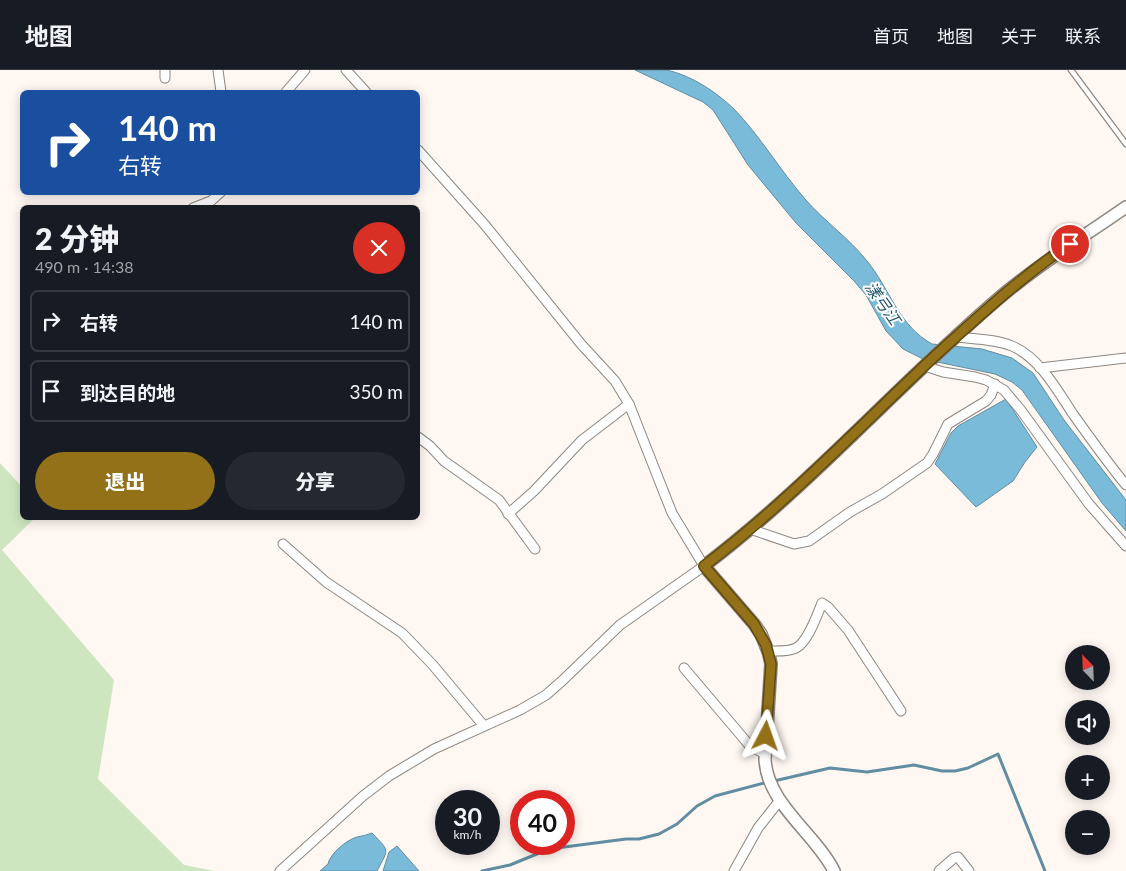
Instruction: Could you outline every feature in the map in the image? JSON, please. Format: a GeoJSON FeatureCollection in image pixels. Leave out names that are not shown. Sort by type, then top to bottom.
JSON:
{"type":"FeatureCollection","features":[{"type":"Feature","properties":{"kind":"street"},"geometry":{"type":"LineString","coordinates":[[218,70],[220,90]]}},
{"type":"Feature","properties":{"kind":"street"},"geometry":{"type":"LineString","coordinates":[[288,90],[305,70]]}},
{"type":"Feature","properties":{"kind":"street"},"geometry":{"type":"LineString","coordinates":[[346,70],[364,90]]}},
{"type":"Feature","properties":{"kind":"street"},"geometry":{"type":"LineString","coordinates":[[420,152],[485,225],[581,344],[615,381],[629,404],[672,512],[704,566],[754,624],[768,651],[771,664],[765,754],[766,774],[780,800],[834,871]]}},
{"type":"Feature","properties":{"kind":"street"},"geometry":{"type":"LineString","coordinates":[[201,205],[211,201],[218,195]]}},
{"type":"Feature","properties":{"kind":"street"},"geometry":{"type":"LineString","coordinates":[[280,871],[363,796],[389,776],[434,749],[520,710],[546,695],[620,625],[704,566],[750,529],[991,305],[1056,253],[1126,208]]}},
{"type":"Feature","properties":{"kind":"street"},"geometry":{"type":"LineString","coordinates":[[953,340],[1000,342],[1028,356],[1040,368],[1126,485]]}},
{"type":"Feature","properties":{"kind":"street"},"geometry":{"type":"LineString","coordinates":[[1040,368],[1126,358]]}},
{"type":"Feature","properties":{"kind":"street"},"geometry":{"type":"LineString","coordinates":[[926,365],[943,372],[975,376],[996,384],[1004,390],[1089,504],[1126,546]]}},
{"type":"Feature","properties":{"kind":"street"},"geometry":{"type":"LineString","coordinates":[[750,529],[794,544],[809,541],[926,463],[933,454],[946,426],[954,419],[986,400],[991,395],[996,384]]}},
{"type":"Feature","properties":{"kind":"street"},"geometry":{"type":"LineString","coordinates":[[508,514],[534,491],[582,440],[629,404]]}},
{"type":"Feature","properties":{"kind":"street"},"geometry":{"type":"LineString","coordinates":[[420,438],[444,461],[499,500],[535,549]]}},
{"type":"Feature","properties":{"kind":"street"},"geometry":{"type":"LineString","coordinates":[[283,544],[326,582],[402,633],[432,664],[484,726]]}},
{"type":"Feature","properties":{"kind":"street"},"geometry":{"type":"LineString","coordinates":[[768,651],[794,649],[802,644],[822,603],[828,606],[848,630],[901,711]]}},
{"type":"Feature","properties":{"kind":"street"},"geometry":{"type":"LineString","coordinates":[[684,668],[750,746],[765,754]]}},
{"type":"Feature","properties":{"kind":"street"},"geometry":{"type":"LineString","coordinates":[[734,871],[758,828],[780,800]]}},
{"type":"Feature","properties":{"kind":"street"},"geometry":{"type":"LineString","coordinates":[[939,871],[954,858],[958,857],[969,871]]}},
{"type":"Feature","properties":{"kind":"lane"},"geometry":{"type":"LineString","coordinates":[[1071,70],[1126,144]]}},
{"type":"Feature","properties":{"kind":"green space"},"geometry":{"type":"Polygon","coordinates":[[[0,463],[20,485],[20,520],[33,520],[2,550],[114,680],[98,779],[184,865],[214,871],[0,871],[0,463]]]}},
{"type":"Feature","properties":{"kind":"water","name":"漾弓江"},"geometry":{"type":"Polygon","coordinates":[[[635,70],[667,70],[685,76],[711,90],[734,109],[753,130],[805,199],[867,261],[895,306],[920,336],[932,344],[982,349],[1012,358],[1033,373],[1064,420],[1126,500],[1126,531],[1102,503],[1022,390],[1012,382],[995,374],[923,359],[903,349],[886,331],[866,295],[796,223],[748,165],[713,110],[703,102],[635,70]]]}},
{"type":"Feature","properties":{"kind":"water"},"geometry":{"type":"Polygon","coordinates":[[[1006,399],[1037,447],[1013,481],[976,507],[935,464],[951,433],[958,426],[1006,399]]]}},
{"type":"Feature","properties":{"kind":"water"},"geometry":{"type":"Polygon","coordinates":[[[372,833],[386,850],[377,871],[320,871],[344,844],[372,833]]]}},
{"type":"Feature","properties":{"kind":"water"},"geometry":{"type":"Polygon","coordinates":[[[397,846],[419,871],[383,871],[389,852],[397,846]]]}},
{"type":"Feature","properties":{"kind":"waterway"},"geometry":{"type":"LineString","coordinates":[[774,781],[830,768],[867,772],[914,765],[942,771],[955,771],[968,768],[998,754],[1045,871]]}},
{"type":"Feature","properties":{"kind":"waterway"},"geometry":{"type":"LineString","coordinates":[[482,871],[510,865],[549,849],[639,839],[659,834],[677,824],[697,806],[715,796],[768,782]]}},
{"type":"Feature","properties":{"kind":"route"},"geometry":{"type":"LineString","coordinates":[[766,736],[771,664],[766,645],[754,624],[704,566],[766,516],[991,305],[1070,244]]}}]}
